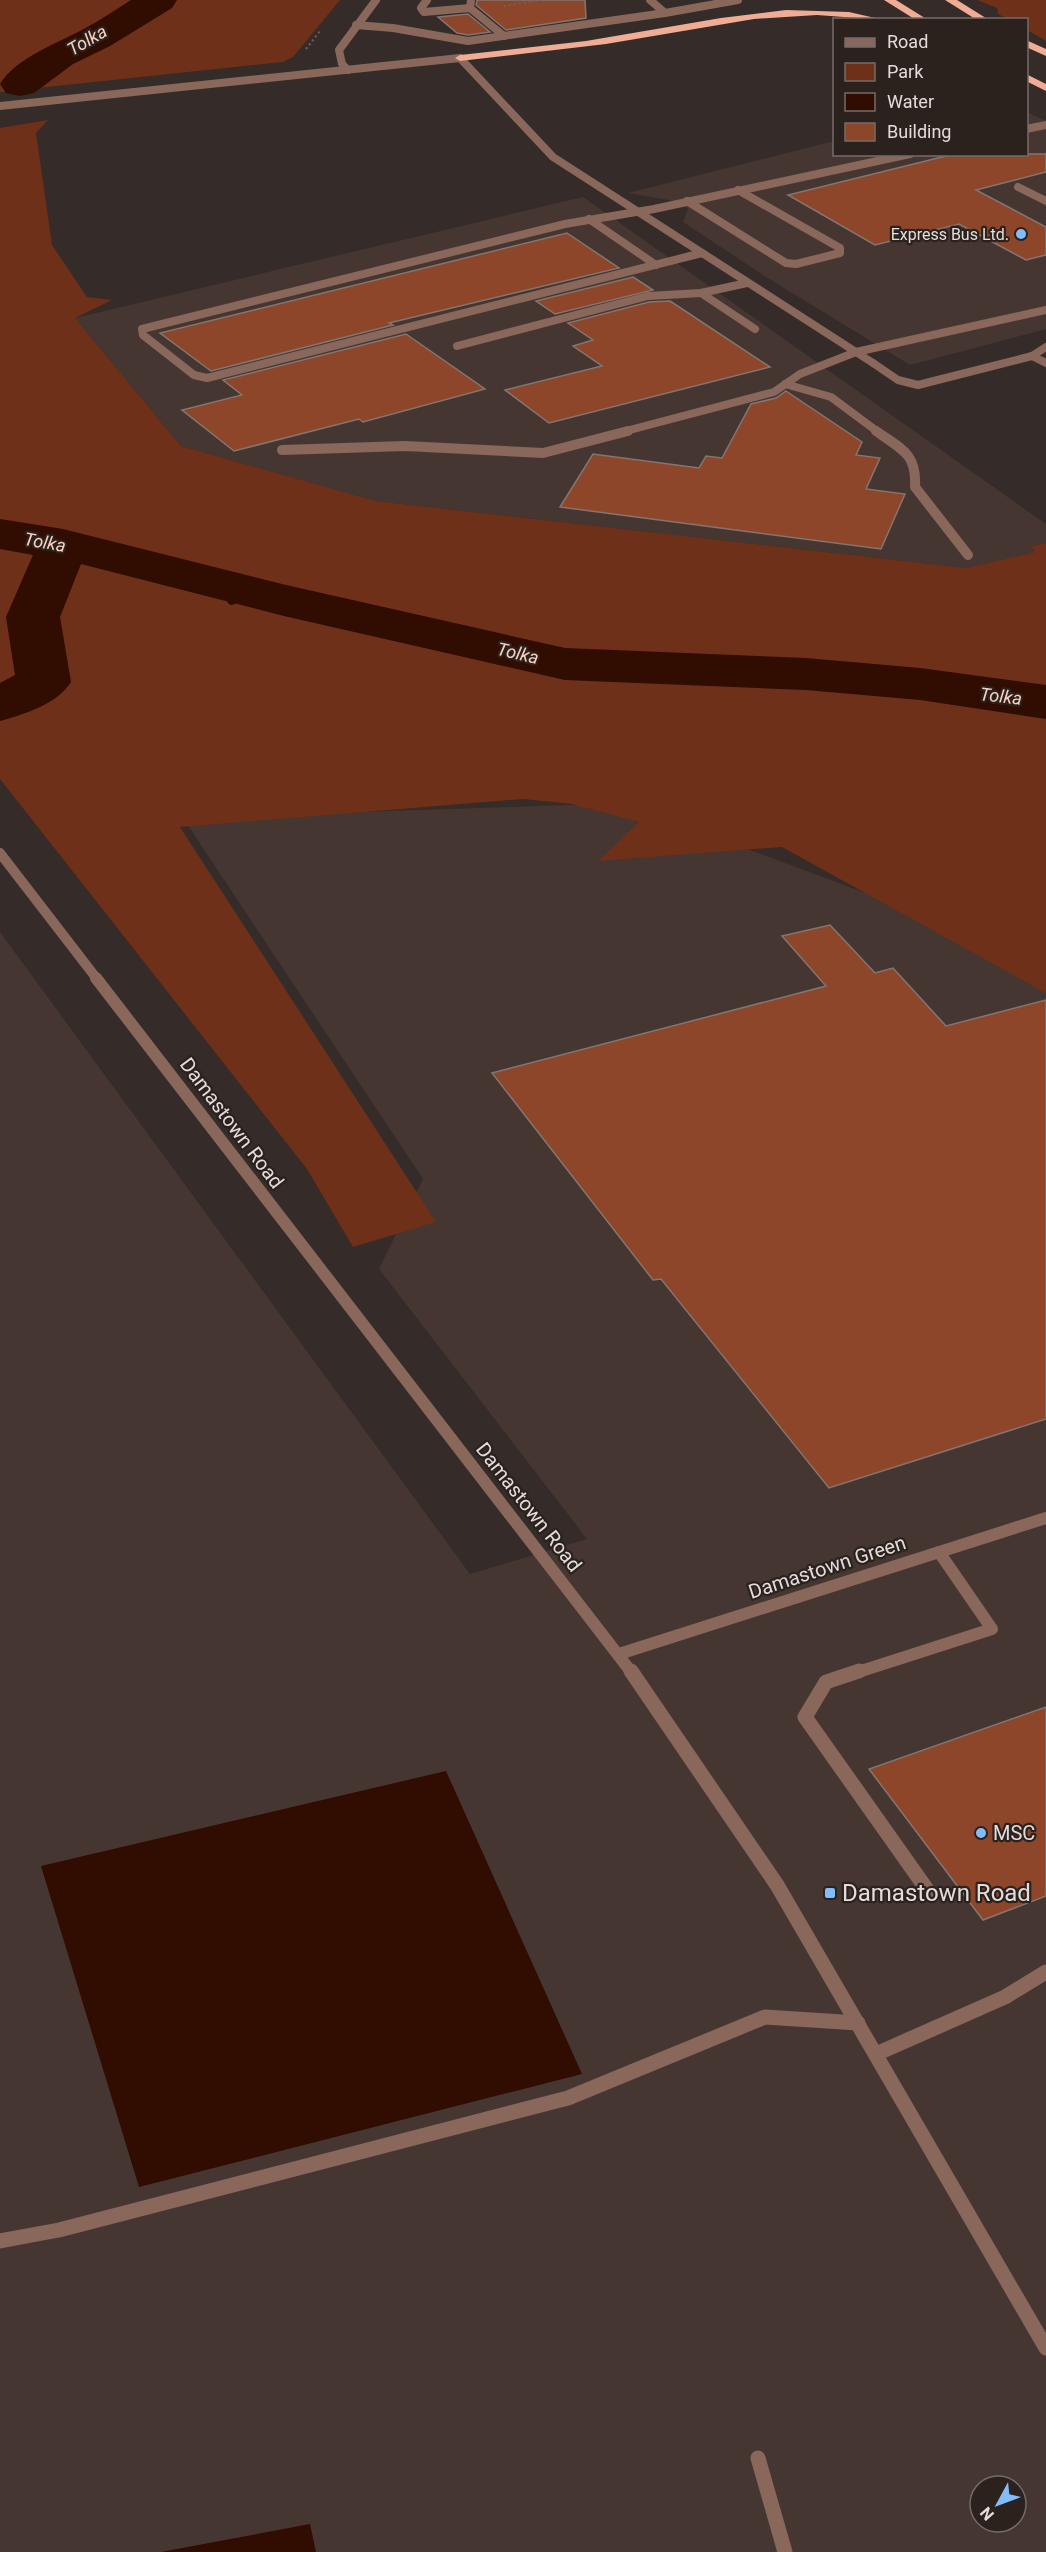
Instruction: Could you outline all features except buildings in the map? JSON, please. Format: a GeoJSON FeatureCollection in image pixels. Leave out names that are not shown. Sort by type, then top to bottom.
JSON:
{"type":"FeatureCollection","features":[{"type":"Feature","properties":{"kind":"highway"},"geometry":{"type":"LineString","coordinates":[[785,12],[813,0]]}},
{"type":"Feature","properties":{"kind":"highway"},"geometry":{"type":"LineString","coordinates":[[889,0],[920,18]]}},
{"type":"Feature","properties":{"kind":"highway"},"geometry":{"type":"LineString","coordinates":[[950,0],[982,18]]}},
{"type":"Feature","properties":{"kind":"highway"},"geometry":{"type":"LineString","coordinates":[[460,58],[624,38],[785,12],[846,13],[870,18]]}},
{"type":"Feature","properties":{"kind":"highway"},"geometry":{"type":"LineString","coordinates":[[1028,44],[1046,53]]}},
{"type":"Feature","properties":{"kind":"highway"},"geometry":{"type":"LineString","coordinates":[[1028,78],[1046,88]]}},
{"type":"Feature","properties":{"kind":"highway"},"geometry":{"type":"LineString","coordinates":[[1028,87],[1046,94]]}},
{"type":"Feature","properties":{"kind":"street"},"geometry":{"type":"LineString","coordinates":[[348,70],[342,64],[339,50],[376,0]]}},
{"type":"Feature","properties":{"kind":"street"},"geometry":{"type":"LineString","coordinates":[[427,0],[421,8],[424,12],[470,8],[504,36]]}},
{"type":"Feature","properties":{"kind":"street"},"geometry":{"type":"LineString","coordinates":[[470,8],[471,0]]}},
{"type":"Feature","properties":{"kind":"street"},"geometry":{"type":"LineString","coordinates":[[650,0],[665,13]]}},
{"type":"Feature","properties":{"kind":"street"},"geometry":{"type":"LineString","coordinates":[[356,25],[404,29],[452,40],[504,36],[738,0]]}},
{"type":"Feature","properties":{"kind":"street"},"geometry":{"type":"LineString","coordinates":[[0,106],[460,58],[553,157],[911,387],[927,385],[1032,356],[1046,347]]}},
{"type":"Feature","properties":{"kind":"street"},"geometry":{"type":"LineString","coordinates":[[1028,129],[1046,125]]}},
{"type":"Feature","properties":{"kind":"street"},"geometry":{"type":"LineString","coordinates":[[702,253],[207,378],[194,375],[142,335],[142,329],[148,326],[589,219],[900,156]]}},
{"type":"Feature","properties":{"kind":"street"},"geometry":{"type":"LineString","coordinates":[[1018,187],[1046,201]]}},
{"type":"Feature","properties":{"kind":"street"},"geometry":{"type":"LineString","coordinates":[[687,201],[786,263],[796,264],[840,253],[840,248],[738,190]]}},
{"type":"Feature","properties":{"kind":"street"},"geometry":{"type":"LineString","coordinates":[[589,219],[656,265]]}},
{"type":"Feature","properties":{"kind":"street"},"geometry":{"type":"LineString","coordinates":[[457,346],[648,296],[701,293],[747,283]]}},
{"type":"Feature","properties":{"kind":"street"},"geometry":{"type":"LineString","coordinates":[[701,293],[755,329]]}},
{"type":"Feature","properties":{"kind":"street"},"geometry":{"type":"LineString","coordinates":[[282,450],[405,446],[543,453],[774,393],[800,374],[856,352],[1046,310]]}},
{"type":"Feature","properties":{"kind":"street"},"geometry":{"type":"LineString","coordinates":[[1032,356],[1046,363]]}},
{"type":"Feature","properties":{"kind":"street"},"geometry":{"type":"LineString","coordinates":[[785,384],[831,397],[904,451],[916,468],[915,487],[968,555]]}},
{"type":"Feature","properties":{"kind":"street","name":"Damastown Road"},"geometry":{"type":"LineString","coordinates":[[0,853],[340,1298],[619,1654],[777,1885],[1046,2348]]}},
{"type":"Feature","properties":{"kind":"street","name":"Damastown Green"},"geometry":{"type":"LineString","coordinates":[[619,1654],[1046,1518]]}},
{"type":"Feature","properties":{"kind":"street"},"geometry":{"type":"LineString","coordinates":[[928,1891],[805,1717],[826,1682],[992,1629],[939,1552]]}},
{"type":"Feature","properties":{"kind":"street"},"geometry":{"type":"LineString","coordinates":[[876,2054],[1005,1997],[1046,1972]]}},
{"type":"Feature","properties":{"kind":"street"},"geometry":{"type":"LineString","coordinates":[[0,2241],[59,2230],[568,2098],[765,2017],[858,2023]]}},
{"type":"Feature","properties":{"kind":"street"},"geometry":{"type":"LineString","coordinates":[[758,2458],[785,2552]]}},
{"type":"Feature","properties":{"kind":"path"},"geometry":{"type":"LineString","coordinates":[[495,7],[541,0]]}},
{"type":"Feature","properties":{"kind":"shaded area"},"geometry":{"type":"Polygon","coordinates":[[[1028,112],[1046,121],[1046,329],[910,365],[766,277],[683,222],[688,209],[680,202],[628,193],[833,141],[833,156],[1028,156],[1028,112]]]}},
{"type":"Feature","properties":{"kind":"shaded area"},"geometry":{"type":"Polygon","coordinates":[[[583,197],[1046,524],[1046,543],[1030,547],[1037,552],[966,568],[376,501],[181,446],[75,318],[583,197]]]}},
{"type":"Feature","properties":{"kind":"shaded area"},"geometry":{"type":"Polygon","coordinates":[[[598,804],[680,824],[1046,960],[1046,2552],[0,2552],[0,932],[470,1574],[587,1539],[379,1269],[423,1179],[183,818],[598,804]]]}},
{"type":"Feature","properties":{"kind":"green space"},"geometry":{"type":"Polygon","coordinates":[[[0,0],[340,0],[293,57],[283,62],[0,92],[0,0]]]}},
{"type":"Feature","properties":{"kind":"green space"},"geometry":{"type":"Polygon","coordinates":[[[977,0],[1046,0],[1046,41],[1028,31],[1028,18],[1006,18],[998,14],[997,8],[977,0]]]}},
{"type":"Feature","properties":{"kind":"green space"},"geometry":{"type":"Polygon","coordinates":[[[48,120],[36,133],[52,245],[87,297],[112,300],[75,318],[181,446],[376,501],[966,568],[1036,552],[1030,547],[1046,543],[1046,697],[738,663],[563,660],[0,528],[0,128],[48,120]]]}},
{"type":"Feature","properties":{"kind":"green space"},"geometry":{"type":"Polygon","coordinates":[[[0,537],[49,549],[86,563],[224,597],[446,650],[576,675],[755,677],[1046,710],[1046,993],[782,847],[598,861],[639,822],[572,804],[523,799],[180,827],[436,1222],[353,1247],[307,1169],[0,779],[0,537]]]}},
{"type":"Feature","properties":{"kind":"water"},"geometry":{"type":"Polygon","coordinates":[[[446,1771],[582,2074],[139,2187],[41,1866],[446,1771]]]}},
{"type":"Feature","properties":{"kind":"water"},"geometry":{"type":"Polygon","coordinates":[[[310,2524],[316,2552],[161,2552],[310,2524]]]}},
{"type":"Feature","properties":{"kind":"waterway","name":"Tolka"},"geometry":{"type":"LineString","coordinates":[[20,84],[59,56],[96,38],[158,0]]}},
{"type":"Feature","properties":{"kind":"waterway","name":"Tolka"},"geometry":{"type":"LineString","coordinates":[[0,534],[63,544]]}},
{"type":"Feature","properties":{"kind":"waterway"},"geometry":{"type":"LineString","coordinates":[[0,704],[44,682],[33,617],[63,544]]}},
{"type":"Feature","properties":{"kind":"waterway","name":"Tolka"},"geometry":{"type":"LineString","coordinates":[[63,544],[284,600],[565,664],[806,674],[920,684],[1046,702]]}},
{"type":"Feature","properties":{"kind":"waterway"},"geometry":{"type":"LineString","coordinates":[[232,600],[244,590]]}},
{"type":"Feature","properties":{"kind":"place","name":"Express Bus Ltd."},"geometry":{"type":"Point","coordinates":[1021,234]}},
{"type":"Feature","properties":{"kind":"place","name":"MSC"},"geometry":{"type":"Point","coordinates":[981,1833]}},
{"type":"Feature","properties":{"kind":"place","name":"Damastown Road"},"geometry":{"type":"Point","coordinates":[830,1893]}}]}
